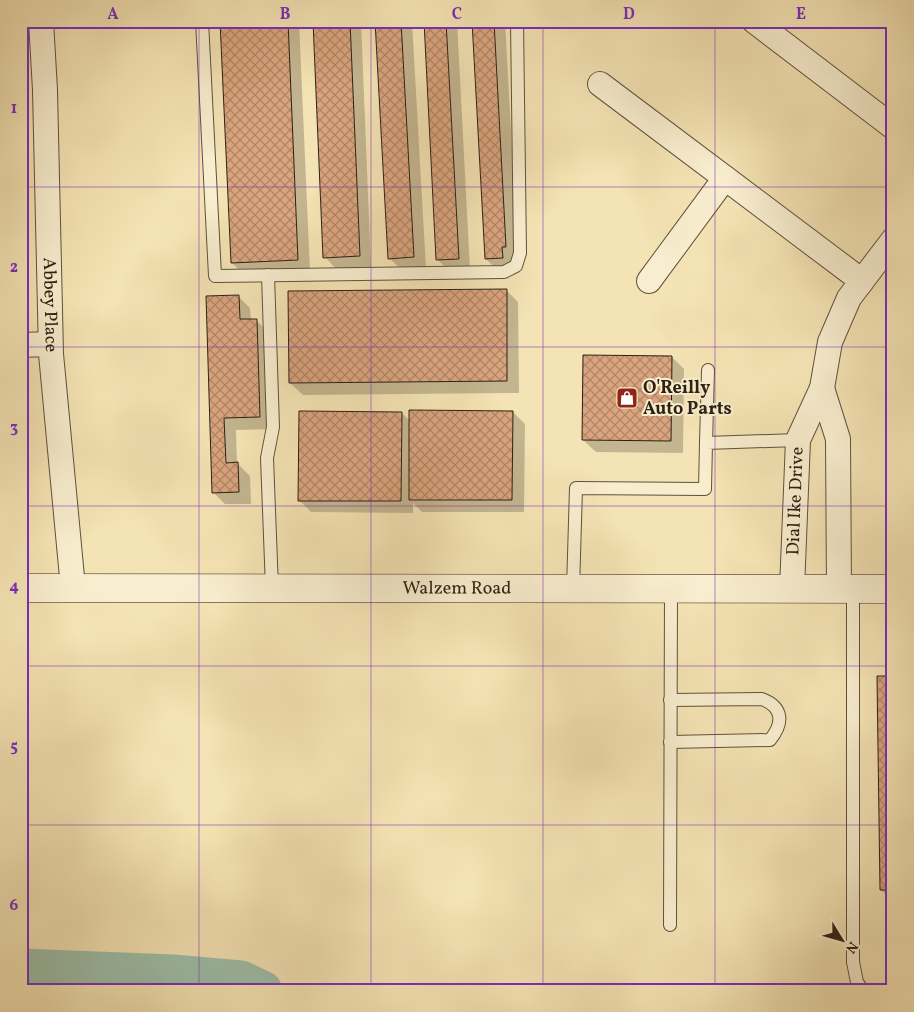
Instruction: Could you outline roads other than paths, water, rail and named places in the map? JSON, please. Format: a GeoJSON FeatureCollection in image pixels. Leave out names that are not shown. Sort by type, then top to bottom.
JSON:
{"type":"FeatureCollection","features":[{"type":"Feature","properties":{"kind":"main road","name":"Walzem Road"},"geometry":{"type":"LineString","coordinates":[[21,588],[893,589]]}},
{"type":"Feature","properties":{"kind":"street","name":"Abbey Place"},"geometry":{"type":"LineString","coordinates":[[41,21],[45,90],[50,344],[73,588]]}},
{"type":"Feature","properties":{"kind":"street"},"geometry":{"type":"LineString","coordinates":[[754,21],[893,127]]}},
{"type":"Feature","properties":{"kind":"street"},"geometry":{"type":"LineString","coordinates":[[600,84],[862,281]]}},
{"type":"Feature","properties":{"kind":"street"},"geometry":{"type":"LineString","coordinates":[[649,281],[725,178]]}},
{"type":"Feature","properties":{"kind":"street","name":"Dial Ike Drive"},"geometry":{"type":"LineString","coordinates":[[792,589],[798,440],[822,388],[830,342],[849,298],[893,240]]}},
{"type":"Feature","properties":{"kind":"street"},"geometry":{"type":"LineString","coordinates":[[21,345],[50,344]]}},
{"type":"Feature","properties":{"kind":"street","name":"Dial Ike Drive"},"geometry":{"type":"LineString","coordinates":[[822,388],[838,439],[846,590]]}},
{"type":"Feature","properties":{"kind":"lane"},"geometry":{"type":"LineString","coordinates":[[202,21],[214,276],[504,272],[516,266],[520,253],[518,21]]}},
{"type":"Feature","properties":{"kind":"lane"},"geometry":{"type":"LineString","coordinates":[[268,274],[272,427],[267,458],[272,588]]}},
{"type":"Feature","properties":{"kind":"lane"},"geometry":{"type":"LineString","coordinates":[[573,589],[576,488],[706,489],[708,370]]}},
{"type":"Feature","properties":{"kind":"lane"},"geometry":{"type":"LineString","coordinates":[[706,443],[798,440]]}},
{"type":"Feature","properties":{"kind":"lane"},"geometry":{"type":"LineString","coordinates":[[670,589],[670,924]]}},
{"type":"Feature","properties":{"kind":"lane"},"geometry":{"type":"LineString","coordinates":[[846,590],[853,962],[857,982],[863,991]]}},
{"type":"Feature","properties":{"kind":"lane"},"geometry":{"type":"LineString","coordinates":[[670,700],[762,699],[772,703],[778,710],[780,721],[775,734],[770,740],[670,742]]}},
{"type":"Feature","properties":{"kind":"waterway"},"geometry":{"type":"LineString","coordinates":[[21,969],[173,975],[241,981],[262,991]]}},
{"type":"Feature","properties":{"kind":"place","name":"O'Reilly Auto Parts"},"geometry":{"type":"Point","coordinates":[627,398]}}]}
